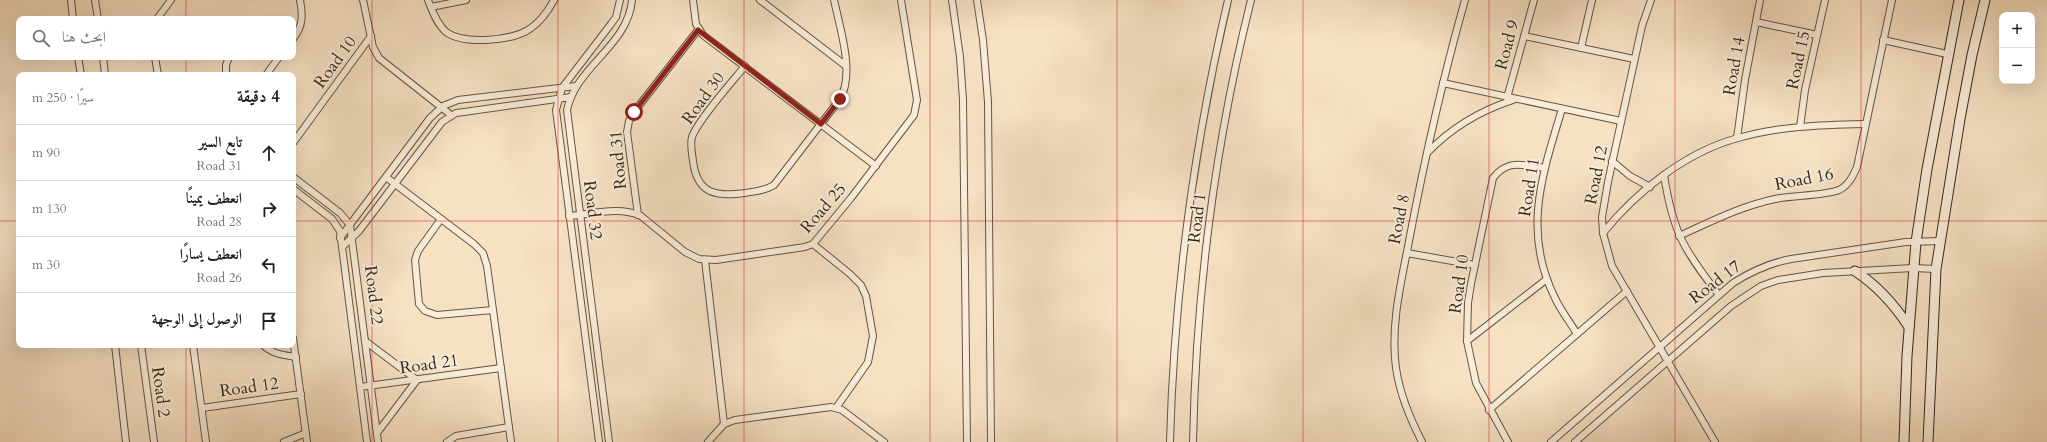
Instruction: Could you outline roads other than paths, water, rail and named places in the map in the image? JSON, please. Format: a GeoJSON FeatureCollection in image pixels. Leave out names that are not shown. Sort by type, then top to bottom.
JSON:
{"type":"FeatureCollection","features":[{"type":"Feature","properties":{"kind":"street"},"geometry":{"type":"LineString","coordinates":[[95,0],[98,16]]}},
{"type":"Feature","properties":{"kind":"street"},"geometry":{"type":"LineString","coordinates":[[296,31],[303,16],[300,0]]}},
{"type":"Feature","properties":{"kind":"street"},"geometry":{"type":"LineString","coordinates":[[363,0],[376,53],[384,62],[451,115]]}},
{"type":"Feature","properties":{"kind":"street"},"geometry":{"type":"LineString","coordinates":[[428,0],[442,27],[453,36],[469,40],[518,35],[530,29],[540,21],[554,0]]}},
{"type":"Feature","properties":{"kind":"street"},"geometry":{"type":"LineString","coordinates":[[431,7],[466,0]]}},
{"type":"Feature","properties":{"kind":"street","name":"Road 32"},"geometry":{"type":"LineString","coordinates":[[599,442],[557,119],[558,98],[562,88],[616,17],[620,0]]}},
{"type":"Feature","properties":{"kind":"street","name":"Road 32"},"geometry":{"type":"LineString","coordinates":[[609,442],[567,118],[570,97],[576,86],[621,32],[629,14],[632,0]]}},
{"type":"Feature","properties":{"kind":"street"},"geometry":{"type":"LineString","coordinates":[[693,0],[698,30],[876,166]]}},
{"type":"Feature","properties":{"kind":"street"},"geometry":{"type":"LineString","coordinates":[[760,0],[846,66]]}},
{"type":"Feature","properties":{"kind":"street","name":"Road 30"},"geometry":{"type":"LineString","coordinates":[[745,66],[700,124],[692,138],[691,149],[696,178],[706,189],[716,194],[731,195],[770,188],[778,180],[843,94],[847,82],[846,66],[834,0]]}},
{"type":"Feature","properties":{"kind":"street","name":"Road 25"},"geometry":{"type":"LineString","coordinates":[[570,216],[618,211],[638,215],[685,252],[705,260],[790,249],[813,244],[911,121],[916,108],[916,93],[901,0]]}},
{"type":"Feature","properties":{"kind":"street"},"geometry":{"type":"LineString","coordinates":[[952,0],[960,55],[963,100],[967,442]]}},
{"type":"Feature","properties":{"kind":"street"},"geometry":{"type":"LineString","coordinates":[[977,0],[984,47],[988,102],[991,442]]}},
{"type":"Feature","properties":{"kind":"street","name":"Road 1"},"geometry":{"type":"LineString","coordinates":[[1170,442],[1177,322],[1192,185],[1208,88],[1228,0]]}},
{"type":"Feature","properties":{"kind":"street","name":"Road 1"},"geometry":{"type":"LineString","coordinates":[[1194,442],[1198,333],[1215,188],[1230,95],[1251,0]]}},
{"type":"Feature","properties":{"kind":"street","name":"Road 8"},"geometry":{"type":"LineString","coordinates":[[1422,442],[1405,405],[1396,368],[1395,343],[1397,306],[1426,154],[1464,0]]}},
{"type":"Feature","properties":{"kind":"street","name":"Road 9"},"geometry":{"type":"LineString","coordinates":[[1510,99],[1524,36],[1534,0]]}},
{"type":"Feature","properties":{"kind":"street"},"geometry":{"type":"LineString","coordinates":[[1581,48],[1592,0]]}},
{"type":"Feature","properties":{"kind":"street","name":"Road 12"},"geometry":{"type":"LineString","coordinates":[[1651,0],[1642,26],[1634,59],[1612,161],[1604,204],[1603,233],[1612,266],[1716,442]]}},
{"type":"Feature","properties":{"kind":"street","name":"Road 14"},"geometry":{"type":"LineString","coordinates":[[1737,138],[1760,0]]}},
{"type":"Feature","properties":{"kind":"street","name":"Road 15"},"geometry":{"type":"LineString","coordinates":[[1800,127],[1825,0]]}},
{"type":"Feature","properties":{"kind":"street","name":"Road 16"},"geometry":{"type":"LineString","coordinates":[[1678,236],[1734,211],[1754,204],[1776,198],[1838,190],[1853,177],[1857,167],[1892,0]]}},
{"type":"Feature","properties":{"kind":"street"},"geometry":{"type":"LineString","coordinates":[[1904,442],[1909,327],[1916,242],[1948,54],[1959,0]]}},
{"type":"Feature","properties":{"kind":"street"},"geometry":{"type":"LineString","coordinates":[[1928,442],[1936,269],[1967,84],[1984,0]]}},
{"type":"Feature","properties":{"kind":"street"},"geometry":{"type":"LineString","coordinates":[[70,1],[72,16]]}},
{"type":"Feature","properties":{"kind":"street"},"geometry":{"type":"LineString","coordinates":[[160,16],[169,2]]}},
{"type":"Feature","properties":{"kind":"street"},"geometry":{"type":"LineString","coordinates":[[1756,22],[1817,35]]}},
{"type":"Feature","properties":{"kind":"street","name":"Road 31"},"geometry":{"type":"LineString","coordinates":[[638,215],[627,132],[629,121],[634,112],[698,30]]}},
{"type":"Feature","properties":{"kind":"street","name":"Road 10"},"geometry":{"type":"LineString","coordinates":[[296,139],[371,36]]}},
{"type":"Feature","properties":{"kind":"street"},"geometry":{"type":"LineString","coordinates":[[1524,36],[1634,59]]}},
{"type":"Feature","properties":{"kind":"street"},"geometry":{"type":"LineString","coordinates":[[1883,40],[1948,54]]}},
{"type":"Feature","properties":{"kind":"street"},"geometry":{"type":"LineString","coordinates":[[78,60],[80,72]]}},
{"type":"Feature","properties":{"kind":"street"},"geometry":{"type":"LineString","coordinates":[[103,60],[105,72]]}},
{"type":"Feature","properties":{"kind":"street"},"geometry":{"type":"LineString","coordinates":[[156,60],[158,72]]}},
{"type":"Feature","properties":{"kind":"street"},"geometry":{"type":"LineString","coordinates":[[226,72],[228,60]]}},
{"type":"Feature","properties":{"kind":"street"},"geometry":{"type":"LineString","coordinates":[[268,72],[277,60]]}},
{"type":"Feature","properties":{"kind":"street"},"geometry":{"type":"LineString","coordinates":[[1443,83],[1510,99],[1621,121]]}},
{"type":"Feature","properties":{"kind":"street"},"geometry":{"type":"LineString","coordinates":[[340,238],[430,118],[441,107],[458,100],[576,86]]}},
{"type":"Feature","properties":{"kind":"street"},"geometry":{"type":"LineString","coordinates":[[342,247],[352,238],[442,122],[451,115],[570,97]]}},
{"type":"Feature","properties":{"kind":"street"},"geometry":{"type":"LineString","coordinates":[[1426,154],[1441,139],[1463,122],[1510,99]]}},
{"type":"Feature","properties":{"kind":"street","name":"Road 11"},"geometry":{"type":"LineString","coordinates":[[1562,109],[1538,193],[1536,223],[1541,259],[1547,279],[1555,298],[1577,334]]}},
{"type":"Feature","properties":{"kind":"street"},"geometry":{"type":"LineString","coordinates":[[1603,233],[1625,208],[1664,175],[1699,154],[1737,138],[1800,127],[1865,124]]}},
{"type":"Feature","properties":{"kind":"street"},"geometry":{"type":"LineString","coordinates":[[1612,161],[1630,176],[1650,187]]}},
{"type":"Feature","properties":{"kind":"street","name":"Road 10"},"geometry":{"type":"LineString","coordinates":[[1508,442],[1489,410],[1476,383],[1467,341],[1468,303],[1494,178],[1499,171],[1512,165],[1544,168]]}},
{"type":"Feature","properties":{"kind":"street"},"geometry":{"type":"LineString","coordinates":[[1664,175],[1670,210],[1678,236],[1691,258],[1719,295]]}},
{"type":"Feature","properties":{"kind":"street"},"geometry":{"type":"LineString","coordinates":[[386,177],[480,249],[486,259],[511,442]]}},
{"type":"Feature","properties":{"kind":"street"},"geometry":{"type":"LineString","coordinates":[[296,179],[336,209],[350,225]]}},
{"type":"Feature","properties":{"kind":"street","name":"Road 22"},"geometry":{"type":"LineString","coordinates":[[296,191],[335,223],[340,232],[367,442]]}},
{"type":"Feature","properties":{"kind":"street"},"geometry":{"type":"LineString","coordinates":[[441,219],[418,251],[415,260],[419,304],[425,311],[437,315],[493,310]]}},
{"type":"Feature","properties":{"kind":"street","name":"Road 22"},"geometry":{"type":"LineString","coordinates":[[350,225],[378,442]]}},
{"type":"Feature","properties":{"kind":"street","name":"Road 17"},"geometry":{"type":"LineString","coordinates":[[1551,442],[1659,346],[1746,274],[1776,262],[1916,242],[1941,241]]}},
{"type":"Feature","properties":{"kind":"street"},"geometry":{"type":"LineString","coordinates":[[813,244],[853,276],[861,285],[866,296],[873,336],[868,362],[836,408]]}},
{"type":"Feature","properties":{"kind":"street"},"geometry":{"type":"LineString","coordinates":[[1407,253],[1475,265]]}},
{"type":"Feature","properties":{"kind":"street"},"geometry":{"type":"LineString","coordinates":[[705,260],[724,424]]}},
{"type":"Feature","properties":{"kind":"street","name":"Road 17"},"geometry":{"type":"LineString","coordinates":[[1575,442],[1745,295],[1761,286],[1796,276],[1913,268],[1936,269]]}},
{"type":"Feature","properties":{"kind":"street"},"geometry":{"type":"LineString","coordinates":[[1855,271],[1880,290],[1896,307],[1909,327]]}},
{"type":"Feature","properties":{"kind":"street"},"geometry":{"type":"LineString","coordinates":[[1467,341],[1547,279]]}},
{"type":"Feature","properties":{"kind":"street"},"geometry":{"type":"LineString","coordinates":[[1489,410],[1628,291]]}},
{"type":"Feature","properties":{"kind":"street"},"geometry":{"type":"LineString","coordinates":[[365,341],[417,380],[377,433]]}},
{"type":"Feature","properties":{"kind":"street"},"geometry":{"type":"LineString","coordinates":[[115,348],[126,442]]}},
{"type":"Feature","properties":{"kind":"street","name":"Road 2"},"geometry":{"type":"LineString","coordinates":[[141,348],[154,442]]}},
{"type":"Feature","properties":{"kind":"street"},"geometry":{"type":"LineString","coordinates":[[193,348],[206,442]]}},
{"type":"Feature","properties":{"kind":"street"},"geometry":{"type":"LineString","coordinates":[[266,348],[279,355],[296,357]]}},
{"type":"Feature","properties":{"kind":"street"},"geometry":{"type":"LineString","coordinates":[[295,348],[307,442]]}},
{"type":"Feature","properties":{"kind":"street","name":"Road 21"},"geometry":{"type":"LineString","coordinates":[[360,387],[501,368]]}},
{"type":"Feature","properties":{"kind":"street","name":"Road 12"},"geometry":{"type":"LineString","coordinates":[[202,408],[301,394]]}},
{"type":"Feature","properties":{"kind":"street"},"geometry":{"type":"LineString","coordinates":[[708,442],[724,424],[735,420],[836,408],[884,442]]}},
{"type":"Feature","properties":{"kind":"street"},"geometry":{"type":"LineString","coordinates":[[447,442],[456,436],[509,427]]}},
{"type":"Feature","properties":{"kind":"street"},"geometry":{"type":"LineString","coordinates":[[284,442],[306,434]]}}]}
